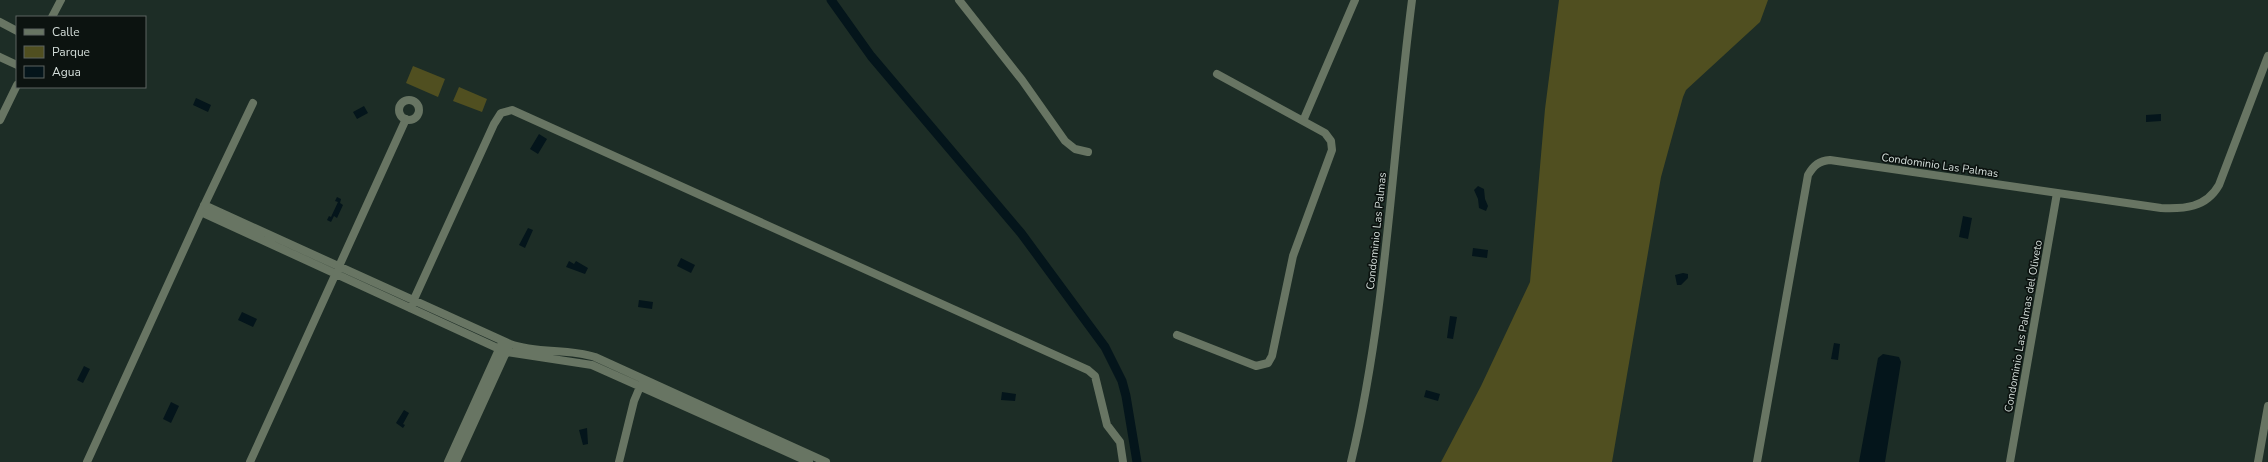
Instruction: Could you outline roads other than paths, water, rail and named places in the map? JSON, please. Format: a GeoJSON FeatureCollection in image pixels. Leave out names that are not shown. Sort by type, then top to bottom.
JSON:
{"type":"FeatureCollection","features":[{"type":"Feature","properties":{"kind":"street"},"geometry":{"type":"LineString","coordinates":[[53,16],[61,0]]}},
{"type":"Feature","properties":{"kind":"street"},"geometry":{"type":"LineString","coordinates":[[959,0],[1026,86],[1065,141],[1075,149],[1088,152]]}},
{"type":"Feature","properties":{"kind":"street"},"geometry":{"type":"LineString","coordinates":[[1303,121],[1355,0]]}},
{"type":"Feature","properties":{"kind":"street","name":"Condominio Las Palmas"},"geometry":{"type":"LineString","coordinates":[[1351,462],[1359,430],[1383,274],[1412,0]]}},
{"type":"Feature","properties":{"kind":"street"},"geometry":{"type":"LineString","coordinates":[[0,22],[16,30]]}},
{"type":"Feature","properties":{"kind":"street","name":"Condominio Las Palmas"},"geometry":{"type":"LineString","coordinates":[[1757,462],[1808,175],[1812,167],[1820,161],[1830,160],[2161,208],[2186,208],[2205,201],[2215,191],[2223,176],[2268,56]]}},
{"type":"Feature","properties":{"kind":"street"},"geometry":{"type":"LineString","coordinates":[[0,57],[16,65]]}},
{"type":"Feature","properties":{"kind":"street"},"geometry":{"type":"LineString","coordinates":[[1176,335],[1256,366],[1265,365],[1271,360],[1293,256],[1332,150],[1331,141],[1328,135],[1217,74]]}},
{"type":"Feature","properties":{"kind":"street"},"geometry":{"type":"LineString","coordinates":[[0,120],[16,87]]}},
{"type":"Feature","properties":{"kind":"street"},"geometry":{"type":"LineString","coordinates":[[88,462],[202,209],[253,103]]}},
{"type":"Feature","properties":{"kind":"street"},"geometry":{"type":"LineString","coordinates":[[410,308],[494,124],[501,113],[512,110],[1088,370],[1095,376],[1108,425],[1120,442],[1123,462]]}},
{"type":"Feature","properties":{"kind":"street"},"geometry":{"type":"LineString","coordinates":[[250,462],[406,119]]}},
{"type":"Feature","properties":{"kind":"street","name":"Condominio Las Palmas del Oliveto"},"geometry":{"type":"LineString","coordinates":[[2010,462],[2057,193]]}},
{"type":"Feature","properties":{"kind":"street"},"geometry":{"type":"LineString","coordinates":[[202,209],[338,266],[507,343],[525,348],[590,356],[642,383],[809,462]]}},
{"type":"Feature","properties":{"kind":"street"},"geometry":{"type":"LineString","coordinates":[[202,209],[334,275],[506,352],[518,356],[587,364],[642,383],[826,462]]}},
{"type":"Feature","properties":{"kind":"street"},"geometry":{"type":"LineString","coordinates":[[448,462],[499,348],[507,343]]}},
{"type":"Feature","properties":{"kind":"street"},"geometry":{"type":"LineString","coordinates":[[456,462],[506,352],[507,343]]}},
{"type":"Feature","properties":{"kind":"street"},"geometry":{"type":"LineString","coordinates":[[619,462],[634,401],[642,383]]}},
{"type":"Feature","properties":{"kind":"street"},"geometry":{"type":"LineString","coordinates":[[2258,462],[2268,406]]}},
{"type":"Feature","properties":{"kind":"water"},"geometry":{"type":"Polygon","coordinates":[[[196,98],[211,105],[208,112],[193,105],[196,98]]]}},
{"type":"Feature","properties":{"kind":"water"},"geometry":{"type":"Polygon","coordinates":[[[364,106],[368,113],[357,119],[353,112],[364,106]]]}},
{"type":"Feature","properties":{"kind":"water"},"geometry":{"type":"Polygon","coordinates":[[[2161,114],[2161,121],[2146,122],[2146,115],[2161,114]]]}},
{"type":"Feature","properties":{"kind":"water"},"geometry":{"type":"Polygon","coordinates":[[[539,134],[547,139],[538,154],[530,149],[539,134]]]}},
{"type":"Feature","properties":{"kind":"water"},"geometry":{"type":"Polygon","coordinates":[[[1478,186],[1484,189],[1485,199],[1488,206],[1486,211],[1479,208],[1478,199],[1474,190],[1478,186]]]}},
{"type":"Feature","properties":{"kind":"water"},"geometry":{"type":"Polygon","coordinates":[[[337,197],[341,199],[340,203],[343,205],[337,218],[334,216],[331,222],[327,220],[329,216],[331,217],[338,202],[335,201],[337,197]]]}},
{"type":"Feature","properties":{"kind":"water"},"geometry":{"type":"Polygon","coordinates":[[[1963,216],[1972,218],[1968,239],[1959,237],[1963,216]]]}},
{"type":"Feature","properties":{"kind":"water"},"geometry":{"type":"Polygon","coordinates":[[[528,228],[533,230],[525,248],[519,245],[528,228]]]}},
{"type":"Feature","properties":{"kind":"water"},"geometry":{"type":"Polygon","coordinates":[[[1473,248],[1488,250],[1487,258],[1472,256],[1473,248]]]}},
{"type":"Feature","properties":{"kind":"water"},"geometry":{"type":"Polygon","coordinates":[[[681,258],[695,265],[691,273],[677,266],[681,258]]]}},
{"type":"Feature","properties":{"kind":"water"},"geometry":{"type":"Polygon","coordinates":[[[569,261],[574,264],[576,261],[588,268],[585,274],[566,267],[569,261]]]}},
{"type":"Feature","properties":{"kind":"water"},"geometry":{"type":"Polygon","coordinates":[[[1683,273],[1688,274],[1688,278],[1681,285],[1677,285],[1675,275],[1683,273]]]}},
{"type":"Feature","properties":{"kind":"water"},"geometry":{"type":"Polygon","coordinates":[[[639,300],[653,302],[652,309],[638,307],[639,300]]]}},
{"type":"Feature","properties":{"kind":"water"},"geometry":{"type":"Polygon","coordinates":[[[242,312],[257,319],[253,327],[238,320],[242,312]]]}},
{"type":"Feature","properties":{"kind":"water"},"geometry":{"type":"Polygon","coordinates":[[[1450,316],[1457,317],[1453,339],[1447,338],[1450,316]]]}},
{"type":"Feature","properties":{"kind":"water"},"geometry":{"type":"Polygon","coordinates":[[[1834,343],[1840,344],[1838,360],[1831,359],[1834,343]]]}},
{"type":"Feature","properties":{"kind":"water"},"geometry":{"type":"Polygon","coordinates":[[[1883,354],[1899,357],[1901,362],[1885,462],[1859,462],[1878,358],[1883,354]]]}},
{"type":"Feature","properties":{"kind":"water"},"geometry":{"type":"Polygon","coordinates":[[[84,366],[90,369],[83,383],[77,380],[84,366]]]}},
{"type":"Feature","properties":{"kind":"water"},"geometry":{"type":"Polygon","coordinates":[[[1426,390],[1440,394],[1438,401],[1424,397],[1426,390]]]}},
{"type":"Feature","properties":{"kind":"water"},"geometry":{"type":"Polygon","coordinates":[[[1002,392],[1016,394],[1015,401],[1001,400],[1002,392]]]}},
{"type":"Feature","properties":{"kind":"water"},"geometry":{"type":"Polygon","coordinates":[[[171,402],[179,406],[171,423],[163,419],[171,402]]]}},
{"type":"Feature","properties":{"kind":"water"},"geometry":{"type":"Polygon","coordinates":[[[404,410],[409,413],[403,424],[405,425],[403,428],[396,423],[404,410]]]}},
{"type":"Feature","properties":{"kind":"water"},"geometry":{"type":"Polygon","coordinates":[[[587,428],[588,444],[583,445],[579,430],[587,428]]]}},
{"type":"Feature","properties":{"kind":"waterway"},"geometry":{"type":"LineString","coordinates":[[831,0],[871,56],[1021,233],[1105,347],[1122,381],[1126,396],[1137,462]]}}]}
